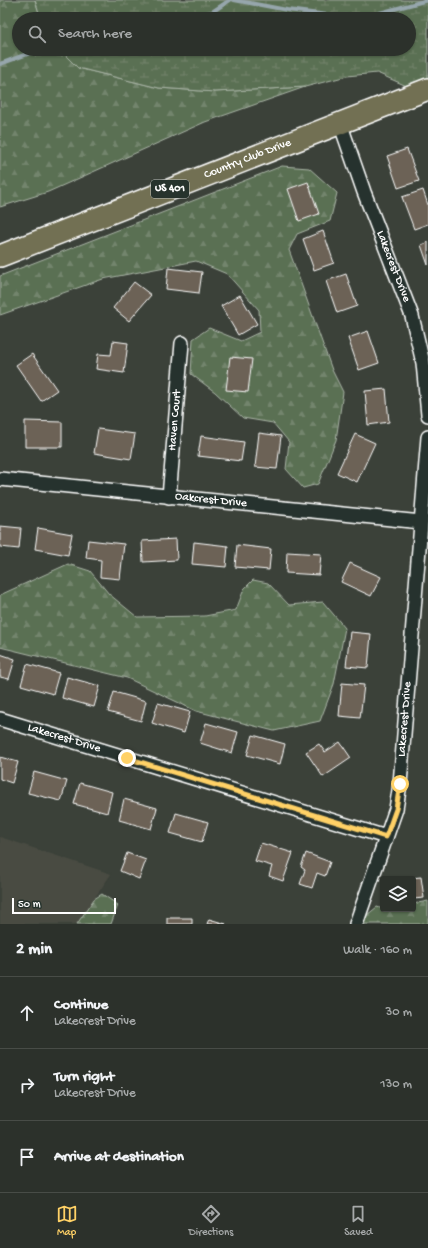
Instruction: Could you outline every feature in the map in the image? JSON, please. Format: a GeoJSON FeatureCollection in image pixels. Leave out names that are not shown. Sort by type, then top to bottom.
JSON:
{"type":"FeatureCollection","features":[{"type":"Feature","properties":{"kind":"main road","name":"Country Club Drive"},"geometry":{"type":"LineString","coordinates":[[0,256],[428,89]]}},
{"type":"Feature","properties":{"kind":"street","name":"Lakecrest Drive"},"geometry":{"type":"LineString","coordinates":[[340,123],[364,192],[412,316],[423,363],[428,415]]}},
{"type":"Feature","properties":{"kind":"street","name":"Haven Court"},"geometry":{"type":"LineString","coordinates":[[169,497],[182,343]]}},
{"type":"Feature","properties":{"kind":"street","name":"Lakecrest Drive"},"geometry":{"type":"LineString","coordinates":[[0,719],[386,837],[396,809],[400,784],[428,437]]}},
{"type":"Feature","properties":{"kind":"street","name":"Oakcrest Drive"},"geometry":{"type":"LineString","coordinates":[[0,479],[421,522]]}},
{"type":"Feature","properties":{"kind":"street"},"geometry":{"type":"LineString","coordinates":[[356,924],[386,837]]}},
{"type":"Feature","properties":{"kind":"shaded area"},"geometry":{"type":"Polygon","coordinates":[[[0,837],[111,874],[77,924],[0,924],[0,837]]]}},
{"type":"Feature","properties":{"kind":"green space"},"geometry":{"type":"Polygon","coordinates":[[[0,0],[35,0],[39,12],[12,12],[12,56],[66,56],[78,68],[159,88],[215,92],[305,87],[205,122],[48,192],[0,207],[0,0]]]}},
{"type":"Feature","properties":{"kind":"green space"},"geometry":{"type":"Polygon","coordinates":[[[35,0],[428,0],[428,99],[409,87],[377,73],[347,76],[305,87],[215,92],[159,88],[78,68],[66,56],[416,56],[416,12],[39,12],[35,0]]]}},
{"type":"Feature","properties":{"kind":"green space"},"geometry":{"type":"Polygon","coordinates":[[[282,166],[309,168],[337,193],[330,221],[297,234],[289,250],[332,370],[343,392],[336,440],[318,484],[303,488],[286,469],[289,442],[273,423],[243,418],[215,392],[191,374],[193,339],[209,328],[241,341],[260,332],[259,310],[227,274],[196,261],[103,279],[0,315],[0,276],[282,166]]]}},
{"type":"Feature","properties":{"kind":"green space"},"geometry":{"type":"Polygon","coordinates":[[[68,564],[90,571],[109,594],[137,617],[205,616],[236,610],[244,589],[253,580],[268,583],[289,605],[323,602],[345,628],[334,684],[320,721],[274,731],[196,711],[127,678],[0,647],[0,595],[68,564]]]}},
{"type":"Feature","properties":{"kind":"green space"},"geometry":{"type":"Polygon","coordinates":[[[102,894],[118,905],[111,924],[77,924],[94,899],[102,894]]]}},
{"type":"Feature","properties":{"kind":"green space"},"geometry":{"type":"Polygon","coordinates":[[[428,901],[428,924],[364,924],[367,915],[377,907],[380,908],[380,912],[416,912],[416,903],[428,901]]]}},
{"type":"Feature","properties":{"kind":"building"},"geometry":{"type":"Polygon","coordinates":[[[407,149],[419,181],[398,188],[387,156],[407,149]]]}},
{"type":"Feature","properties":{"kind":"building"},"geometry":{"type":"Polygon","coordinates":[[[308,182],[319,214],[299,221],[288,189],[308,182]]]}},
{"type":"Feature","properties":{"kind":"building"},"geometry":{"type":"Polygon","coordinates":[[[423,190],[428,205],[428,224],[414,229],[402,197],[423,190]]]}},
{"type":"Feature","properties":{"kind":"building"},"geometry":{"type":"Polygon","coordinates":[[[323,231],[334,263],[314,270],[303,239],[323,231]]]}},
{"type":"Feature","properties":{"kind":"building"},"geometry":{"type":"Polygon","coordinates":[[[428,242],[428,265],[421,245],[428,242]]]}},
{"type":"Feature","properties":{"kind":"building"},"geometry":{"type":"Polygon","coordinates":[[[168,268],[202,272],[199,293],[166,289],[168,268]]]}},
{"type":"Feature","properties":{"kind":"building"},"geometry":{"type":"Polygon","coordinates":[[[346,274],[357,306],[337,313],[326,281],[346,274]]]}},
{"type":"Feature","properties":{"kind":"building"},"geometry":{"type":"Polygon","coordinates":[[[134,282],[151,295],[129,321],[113,308],[134,282]]]}},
{"type":"Feature","properties":{"kind":"building"},"geometry":{"type":"Polygon","coordinates":[[[240,295],[257,324],[238,335],[221,306],[240,295]]]}},
{"type":"Feature","properties":{"kind":"building"},"geometry":{"type":"Polygon","coordinates":[[[368,331],[379,363],[359,370],[348,338],[368,331]]]}},
{"type":"Feature","properties":{"kind":"building"},"geometry":{"type":"Polygon","coordinates":[[[113,341],[128,343],[124,373],[96,369],[98,354],[111,355],[113,341]]]}},
{"type":"Feature","properties":{"kind":"building"},"geometry":{"type":"Polygon","coordinates":[[[32,354],[57,390],[41,401],[16,365],[32,354]]]}},
{"type":"Feature","properties":{"kind":"building"},"geometry":{"type":"Polygon","coordinates":[[[230,357],[252,359],[248,392],[226,390],[230,357]]]}},
{"type":"Feature","properties":{"kind":"building"},"geometry":{"type":"Polygon","coordinates":[[[386,389],[389,422],[368,425],[365,391],[386,389]]]}},
{"type":"Feature","properties":{"kind":"building"},"geometry":{"type":"Polygon","coordinates":[[[25,421],[62,422],[62,447],[25,447],[25,421]]]}},
{"type":"Feature","properties":{"kind":"building"},"geometry":{"type":"Polygon","coordinates":[[[98,429],[135,434],[131,459],[94,453],[98,429]]]}},
{"type":"Feature","properties":{"kind":"building"},"geometry":{"type":"Polygon","coordinates":[[[259,433],[281,436],[277,469],[255,467],[259,433]]]}},
{"type":"Feature","properties":{"kind":"building"},"geometry":{"type":"Polygon","coordinates":[[[355,434],[375,443],[357,482],[337,473],[355,434]]]}},
{"type":"Feature","properties":{"kind":"building"},"geometry":{"type":"Polygon","coordinates":[[[201,436],[244,442],[241,461],[198,456],[201,436]]]}},
{"type":"Feature","properties":{"kind":"building"},"geometry":{"type":"Polygon","coordinates":[[[0,526],[21,528],[19,549],[0,547],[0,526]]]}},
{"type":"Feature","properties":{"kind":"building"},"geometry":{"type":"Polygon","coordinates":[[[38,528],[72,534],[68,555],[35,549],[38,528]]]}},
{"type":"Feature","properties":{"kind":"building"},"geometry":{"type":"Polygon","coordinates":[[[176,539],[177,560],[143,562],[142,541],[176,539]]]}},
{"type":"Feature","properties":{"kind":"building"},"geometry":{"type":"Polygon","coordinates":[[[88,540],[124,544],[120,579],[100,577],[101,560],[86,558],[88,540]]]}},
{"type":"Feature","properties":{"kind":"building"},"geometry":{"type":"Polygon","coordinates":[[[194,542],[228,546],[226,567],[192,564],[194,542]]]}},
{"type":"Feature","properties":{"kind":"building"},"geometry":{"type":"Polygon","coordinates":[[[237,545],[271,549],[269,570],[235,567],[237,545]]]}},
{"type":"Feature","properties":{"kind":"building"},"geometry":{"type":"Polygon","coordinates":[[[287,552],[321,554],[319,575],[286,573],[287,552]]]}},
{"type":"Feature","properties":{"kind":"building"},"geometry":{"type":"Polygon","coordinates":[[[350,563],[381,577],[371,596],[341,582],[350,563]]]}},
{"type":"Feature","properties":{"kind":"building"},"geometry":{"type":"Polygon","coordinates":[[[350,632],[371,634],[368,668],[346,666],[350,632]]]}},
{"type":"Feature","properties":{"kind":"building"},"geometry":{"type":"Polygon","coordinates":[[[0,654],[15,659],[9,679],[0,677],[0,654]]]}},
{"type":"Feature","properties":{"kind":"building"},"geometry":{"type":"Polygon","coordinates":[[[27,664],[59,673],[53,694],[21,685],[27,664]]]}},
{"type":"Feature","properties":{"kind":"building"},"geometry":{"type":"Polygon","coordinates":[[[67,677],[100,686],[94,707],[62,698],[67,677]]]}},
{"type":"Feature","properties":{"kind":"building"},"geometry":{"type":"Polygon","coordinates":[[[342,683],[364,685],[360,718],[339,716],[342,683]]]}},
{"type":"Feature","properties":{"kind":"building"},"geometry":{"type":"Polygon","coordinates":[[[114,692],[146,701],[141,721],[108,712],[114,692]]]}},
{"type":"Feature","properties":{"kind":"building"},"geometry":{"type":"Polygon","coordinates":[[[158,703],[190,712],[184,733],[152,723],[158,703]]]}},
{"type":"Feature","properties":{"kind":"building"},"geometry":{"type":"Polygon","coordinates":[[[206,723],[238,732],[232,753],[200,743],[206,723]]]}},
{"type":"Feature","properties":{"kind":"building"},"geometry":{"type":"Polygon","coordinates":[[[253,735],[285,744],[280,764],[247,755],[253,735]]]}},
{"type":"Feature","properties":{"kind":"building"},"geometry":{"type":"Polygon","coordinates":[[[340,742],[351,758],[323,777],[306,752],[319,744],[325,752],[340,742]]]}},
{"type":"Feature","properties":{"kind":"building"},"geometry":{"type":"Polygon","coordinates":[[[0,757],[18,762],[12,783],[0,779],[0,757]]]}},
{"type":"Feature","properties":{"kind":"building"},"geometry":{"type":"Polygon","coordinates":[[[34,772],[67,781],[61,801],[28,793],[34,772]]]}},
{"type":"Feature","properties":{"kind":"building"},"geometry":{"type":"Polygon","coordinates":[[[80,783],[112,792],[107,813],[74,804],[80,783]]]}},
{"type":"Feature","properties":{"kind":"building"},"geometry":{"type":"Polygon","coordinates":[[[124,799],[157,808],[151,829],[119,820],[124,799]]]}},
{"type":"Feature","properties":{"kind":"building"},"geometry":{"type":"Polygon","coordinates":[[[176,813],[208,822],[202,842],[170,833],[176,813]]]}},
{"type":"Feature","properties":{"kind":"building"},"geometry":{"type":"Polygon","coordinates":[[[261,843],[293,853],[283,881],[269,876],[272,866],[255,861],[261,843]]]}},
{"type":"Feature","properties":{"kind":"building"},"geometry":{"type":"Polygon","coordinates":[[[127,853],[146,860],[139,879],[120,871],[127,853]]]}},
{"type":"Feature","properties":{"kind":"building"},"geometry":{"type":"Polygon","coordinates":[[[306,853],[330,862],[325,876],[317,873],[312,888],[300,884],[305,870],[301,867],[306,853]]]}},
{"type":"Feature","properties":{"kind":"building"},"geometry":{"type":"Polygon","coordinates":[[[421,877],[424,898],[416,899],[416,878],[421,877]]]}},
{"type":"Feature","properties":{"kind":"building"},"geometry":{"type":"Polygon","coordinates":[[[167,918],[192,918],[192,924],[167,924],[167,918]]]}},
{"type":"Feature","properties":{"kind":"building"},"geometry":{"type":"Polygon","coordinates":[[[209,919],[226,924],[207,924],[209,919]]]}},
{"type":"Feature","properties":{"kind":"waterway"},"geometry":{"type":"LineString","coordinates":[[212,12],[230,0]]}},
{"type":"Feature","properties":{"kind":"waterway"},"geometry":{"type":"LineString","coordinates":[[234,0],[303,12]]}},
{"type":"Feature","properties":{"kind":"waterway"},"geometry":{"type":"LineString","coordinates":[[383,12],[428,0]]}},
{"type":"Feature","properties":{"kind":"waterway"},"geometry":{"type":"LineString","coordinates":[[0,64],[22,56]]}},
{"type":"Feature","properties":{"kind":"route"},"geometry":{"type":"LineString","coordinates":[[127,758],[386,837],[396,809],[400,784]]}}]}
